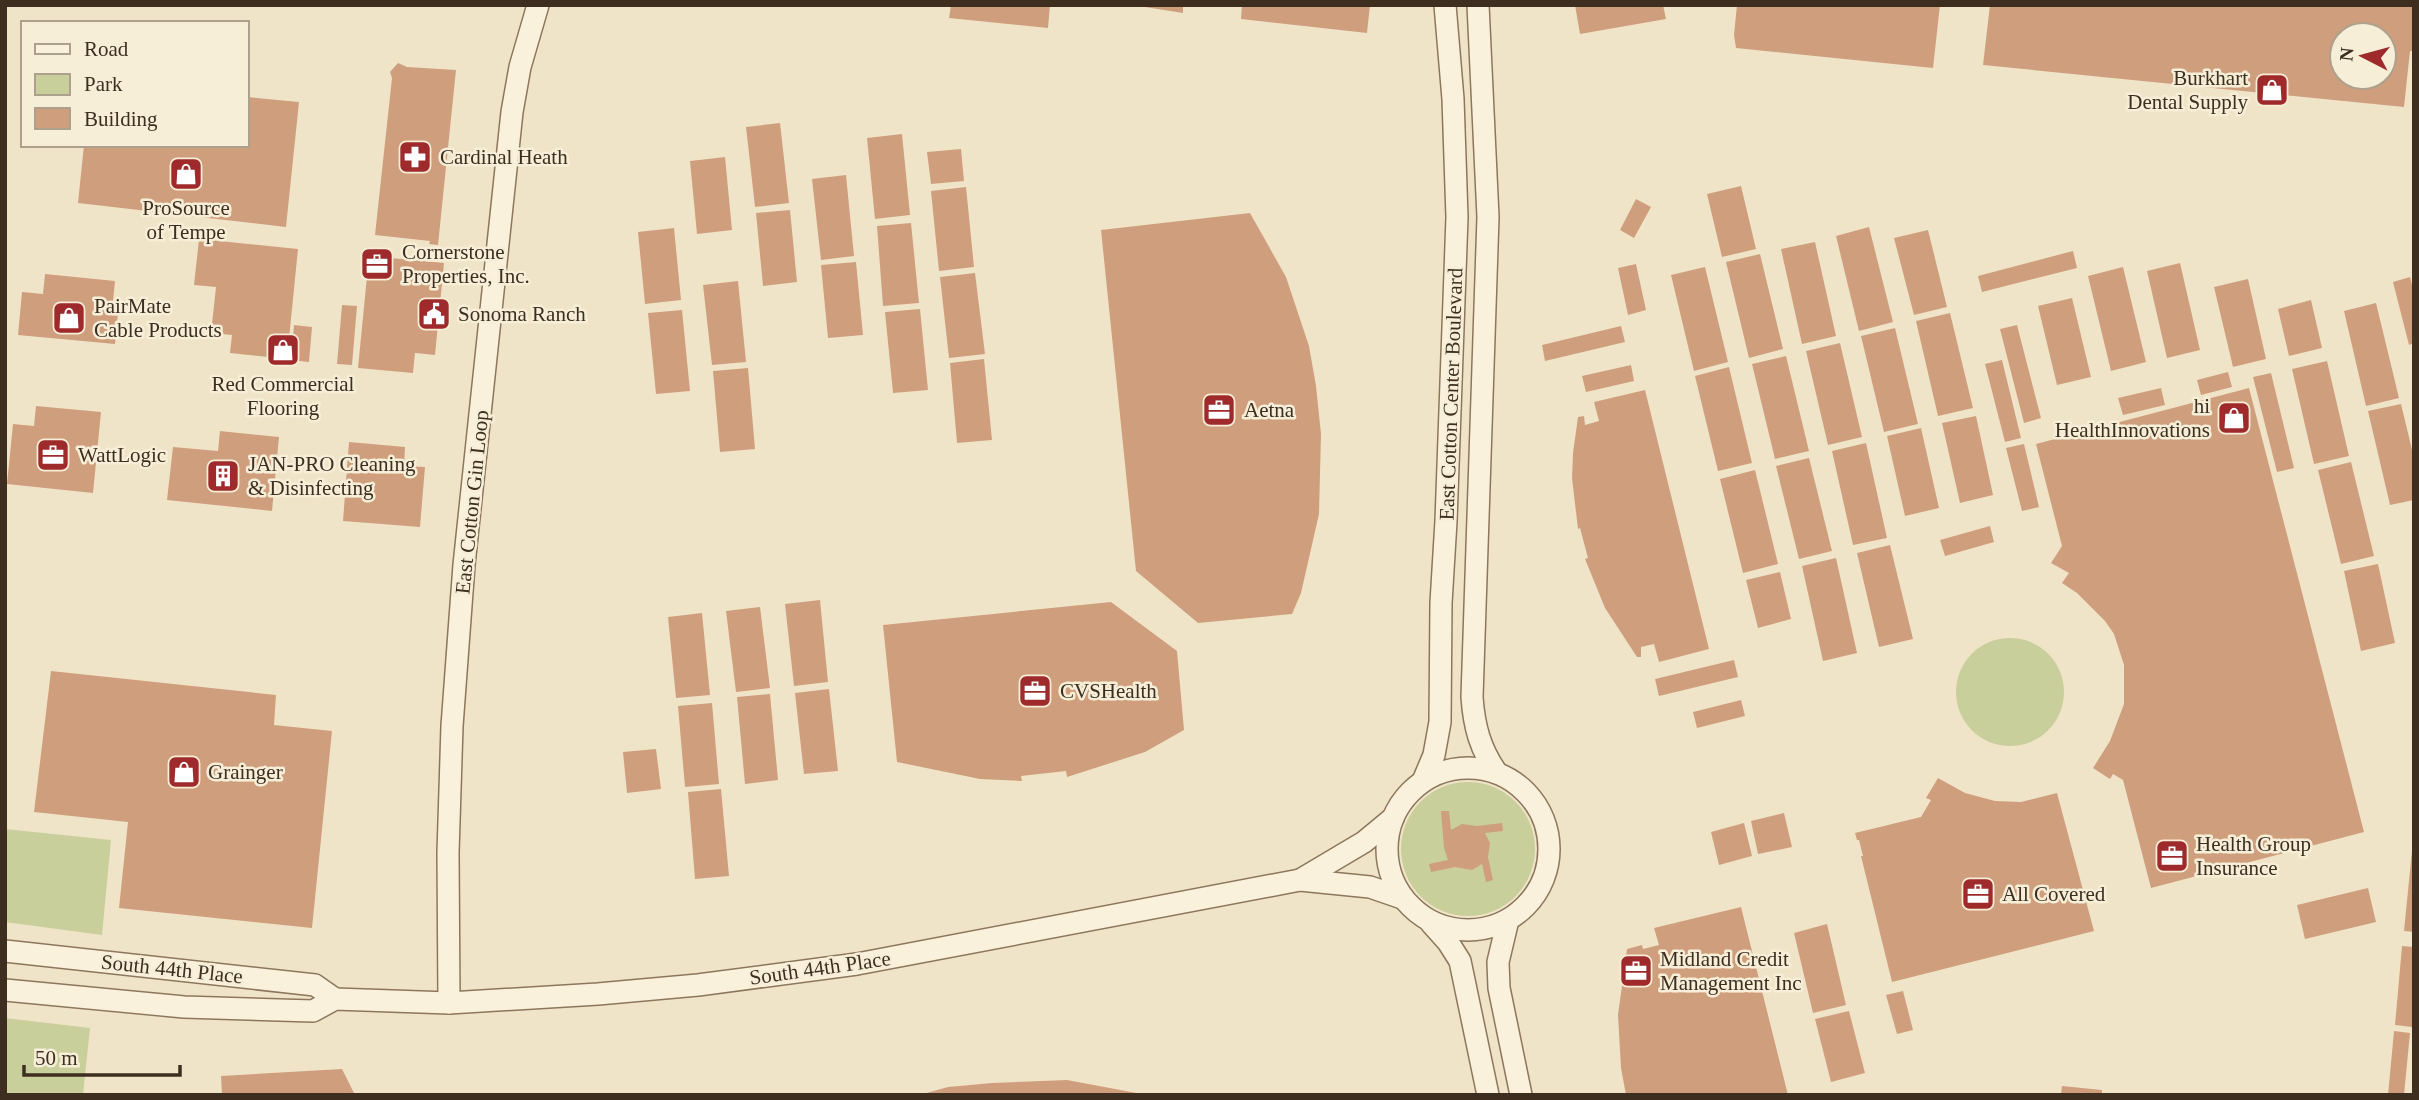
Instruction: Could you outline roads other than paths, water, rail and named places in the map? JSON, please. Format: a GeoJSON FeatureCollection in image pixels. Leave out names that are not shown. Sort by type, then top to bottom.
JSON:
{"type":"FeatureCollection","features":[{"type":"Feature","properties":{"kind":"street","name":"East Cotton Gin Loop"},"geometry":{"type":"LineString","coordinates":[[449,1003],[448,853],[452,726],[464,565],[512,112],[520,66],[538,5]]}},
{"type":"Feature","properties":{"kind":"street","name":"East Cotton Center Boulevard"},"geometry":{"type":"LineString","coordinates":[[1423,781],[1434,755],[1440,722],[1441,603],[1457,181],[1445,5]]}},
{"type":"Feature","properties":{"kind":"street","name":"East Cotton Center Boulevard"},"geometry":{"type":"LineString","coordinates":[[1478,5],[1488,217],[1472,660],[1474,717],[1485,757],[1497,774]]}},
{"type":"Feature","properties":{"kind":"street"},"geometry":{"type":"LineString","coordinates":[[1450,408],[1463,424],[1467,441],[1462,545],[1475,593]]}},
{"type":"Feature","properties":{"kind":"street","name":"East Cotton Center Boulevard"},"geometry":{"type":"LineString","coordinates":[[1476,768],[1497,774],[1518,785],[1530,797],[1545,826],[1549,843],[1548,863],[1538,890],[1525,907],[1508,920],[1493,926],[1456,930],[1430,921],[1402,898],[1392,879],[1388,864],[1388,834],[1393,818],[1404,799],[1423,781],[1441,772],[1476,768]]}},
{"type":"Feature","properties":{"kind":"street","name":"South 44th Place"},"geometry":{"type":"LineString","coordinates":[[1300,880],[1364,842],[1393,818]]}},
{"type":"Feature","properties":{"kind":"street","name":"South 44th Place"},"geometry":{"type":"LineString","coordinates":[[5,990],[197,1007],[313,1010],[335,999],[449,1003],[686,986],[857,964],[1300,880],[1370,887],[1402,898]]}},
{"type":"Feature","properties":{"kind":"street"},"geometry":{"type":"LineString","coordinates":[[1508,920],[1498,961],[1499,988],[1521,1095]]}},
{"type":"Feature","properties":{"kind":"street","name":"East Cotton Center Boulevard"},"geometry":{"type":"LineString","coordinates":[[1430,921],[1460,961],[1488,1095]]}},
{"type":"Feature","properties":{"kind":"street","name":"South 44th Place"},"geometry":{"type":"LineString","coordinates":[[5,951],[315,985],[335,999]]}},
{"type":"Feature","properties":{"kind":"place","name":"Burkhart Dental Supply"},"geometry":{"type":"Point","coordinates":[2272,90]}},
{"type":"Feature","properties":{"kind":"place","name":"Cardinal Heath"},"geometry":{"type":"Point","coordinates":[415,157]}},
{"type":"Feature","properties":{"kind":"place","name":"ProSource of Tempe"},"geometry":{"type":"Point","coordinates":[186,174]}},
{"type":"Feature","properties":{"kind":"place","name":"Cornerstone Properties, Inc."},"geometry":{"type":"Point","coordinates":[377,264]}},
{"type":"Feature","properties":{"kind":"place","name":"Sonoma Ranch"},"geometry":{"type":"Point","coordinates":[434,314]}},
{"type":"Feature","properties":{"kind":"place","name":"PairMate Cable Products"},"geometry":{"type":"Point","coordinates":[69,318]}},
{"type":"Feature","properties":{"kind":"place","name":"Red Commercial Flooring"},"geometry":{"type":"Point","coordinates":[283,350]}},
{"type":"Feature","properties":{"kind":"place","name":"Aetna"},"geometry":{"type":"Point","coordinates":[1219,410]}},
{"type":"Feature","properties":{"kind":"place","name":"hi HealthInnovations"},"geometry":{"type":"Point","coordinates":[2234,418]}},
{"type":"Feature","properties":{"kind":"place","name":"WattLogic"},"geometry":{"type":"Point","coordinates":[53,455]}},
{"type":"Feature","properties":{"kind":"place","name":"JAN-PRO Cleaning & Disinfecting"},"geometry":{"type":"Point","coordinates":[223,476]}},
{"type":"Feature","properties":{"kind":"place","name":"CVSHealth"},"geometry":{"type":"Point","coordinates":[1035,691]}},
{"type":"Feature","properties":{"kind":"place","name":"Grainger"},"geometry":{"type":"Point","coordinates":[184,772]}},
{"type":"Feature","properties":{"kind":"place","name":"Health Group Insurance"},"geometry":{"type":"Point","coordinates":[2172,856]}},
{"type":"Feature","properties":{"kind":"place","name":"All Covered"},"geometry":{"type":"Point","coordinates":[1978,894]}},
{"type":"Feature","properties":{"kind":"place","name":"Midland Credit Management Inc"},"geometry":{"type":"Point","coordinates":[1636,971]}}]}
